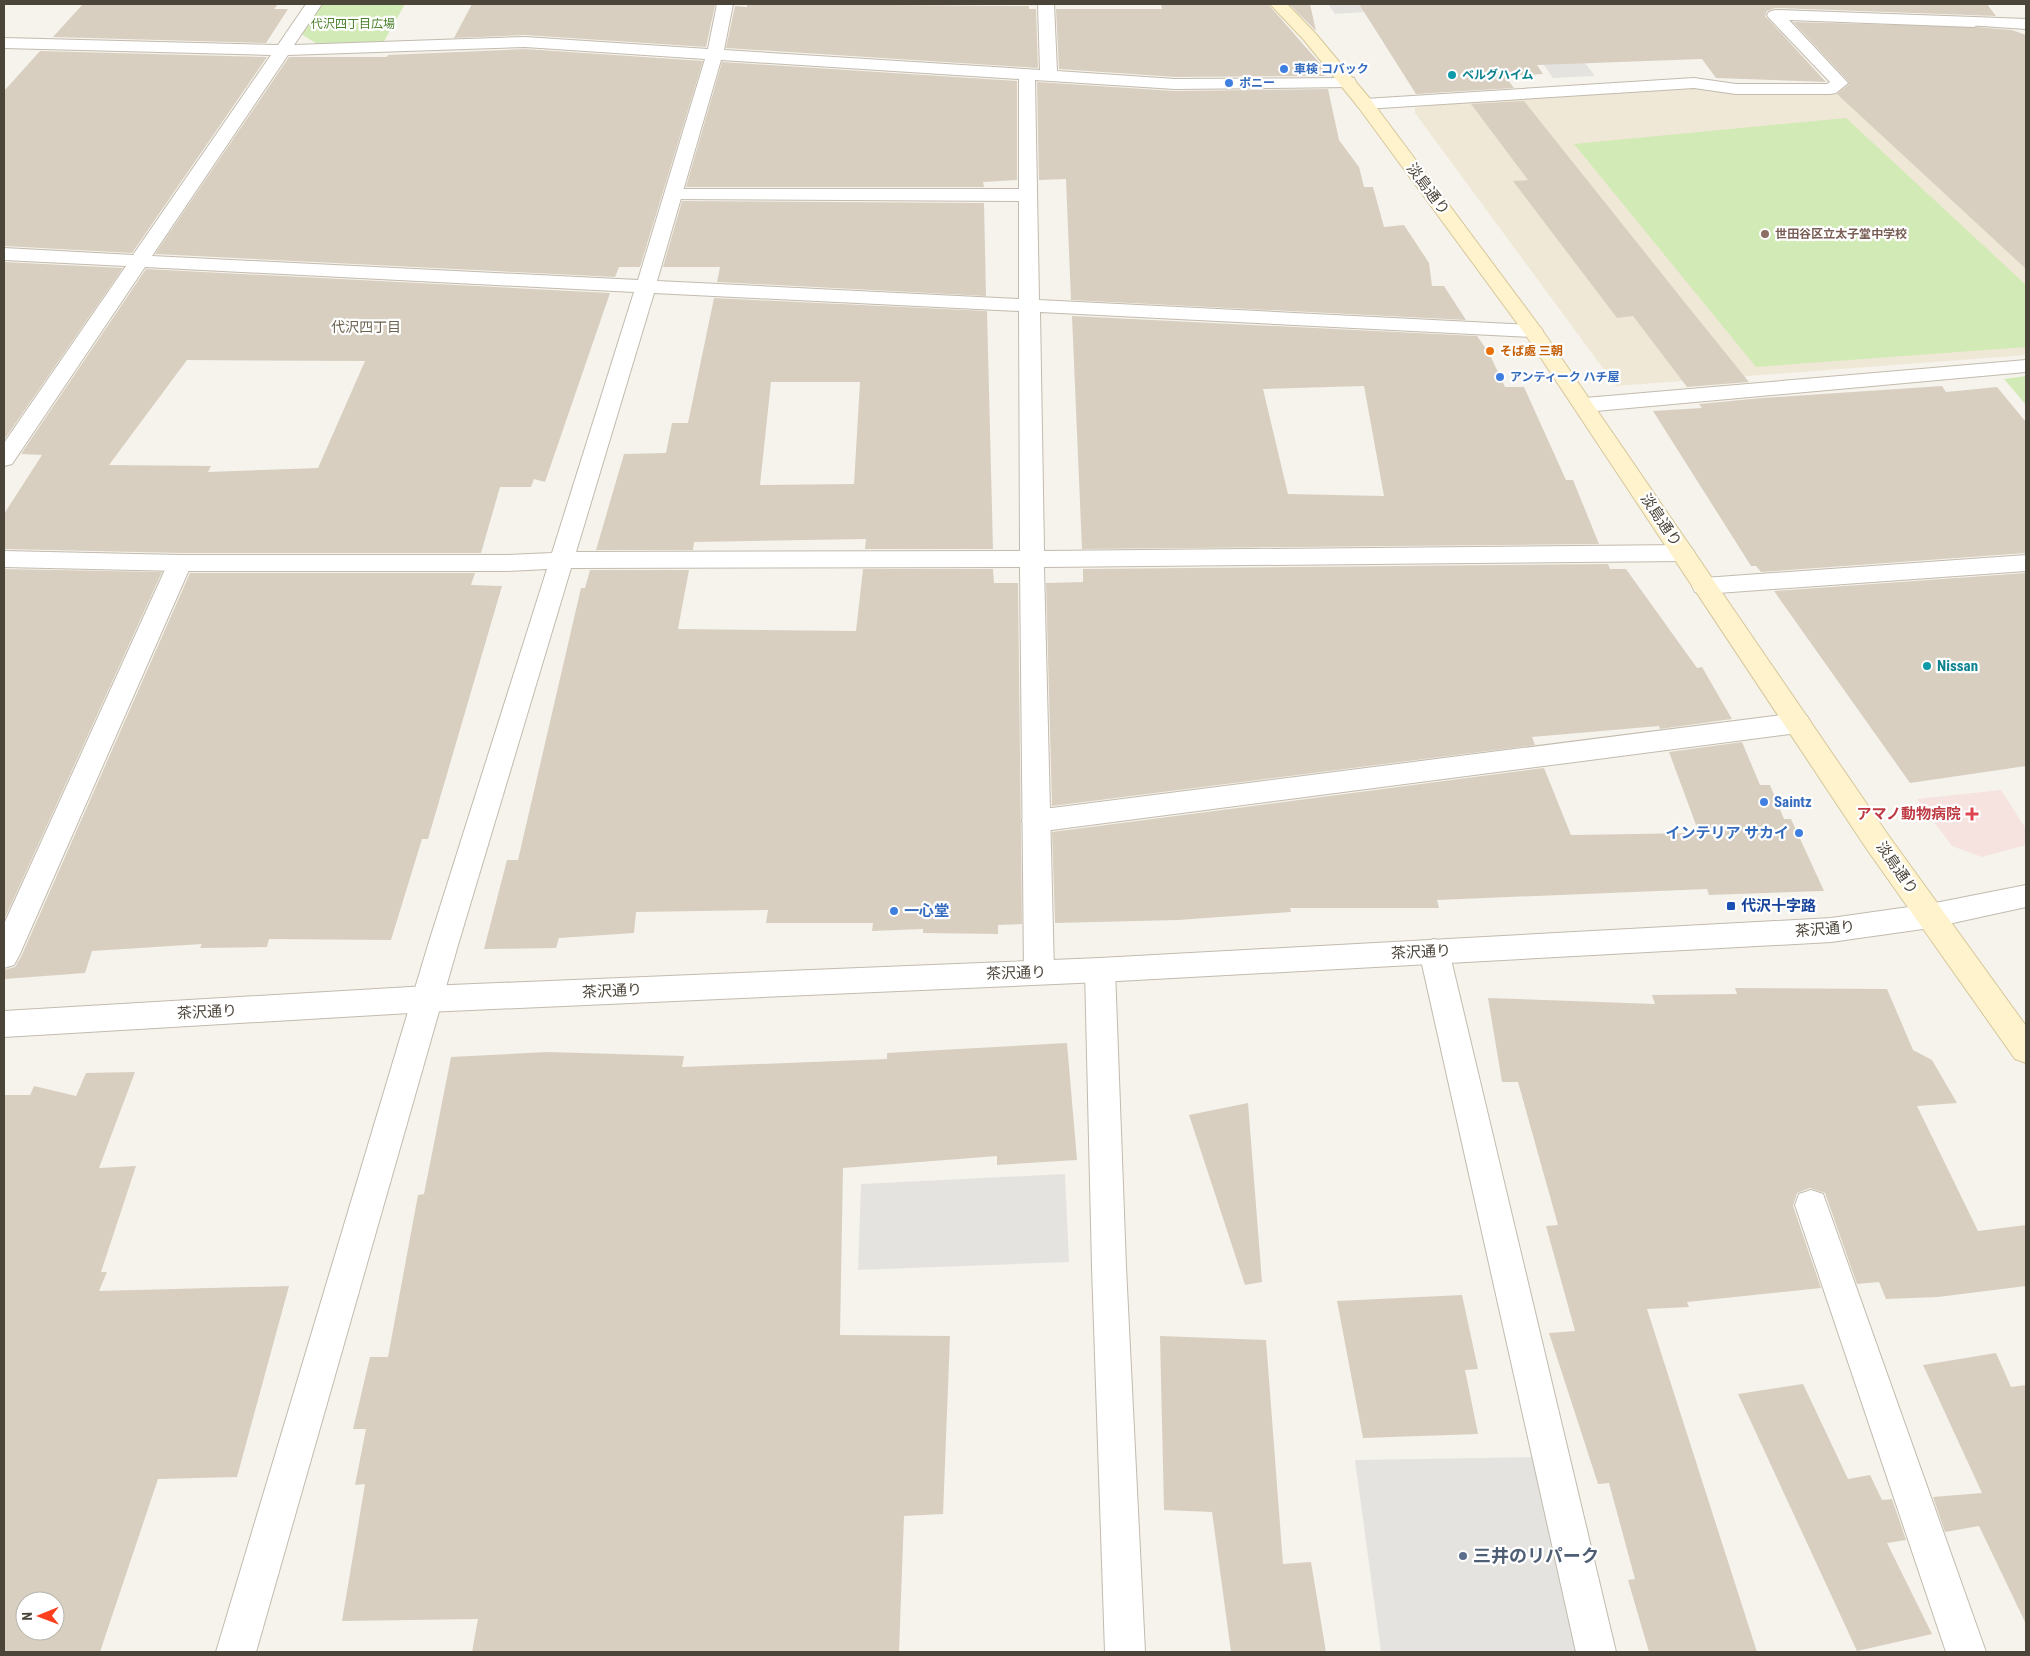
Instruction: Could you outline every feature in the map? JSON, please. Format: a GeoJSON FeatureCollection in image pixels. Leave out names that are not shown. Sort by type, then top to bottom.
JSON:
{"type":"FeatureCollection","features":[{"type":"Feature","properties":{"kind":"main road","name":"淡島通り"},"geometry":{"type":"LineString","coordinates":[[1278,4],[1310,37],[1348,82],[1533,331],[1585,405],[1704,586],[1930,916],[2026,1050]]}},
{"type":"Feature","properties":{"kind":"street"},"geometry":{"type":"LineString","coordinates":[[4,459],[314,4]]}},
{"type":"Feature","properties":{"kind":"street"},"geometry":{"type":"LineString","coordinates":[[236,1652],[427,1000],[674,195],[715,53],[725,4]]}},
{"type":"Feature","properties":{"kind":"street"},"geometry":{"type":"LineString","coordinates":[[1039,972],[1027,195],[1046,4]]}},
{"type":"Feature","properties":{"kind":"street"},"geometry":{"type":"LineString","coordinates":[[1365,104],[1694,83],[1736,90],[1830,89],[1840,83],[1775,15],[2026,24]]}},
{"type":"Feature","properties":{"kind":"street"},"geometry":{"type":"LineString","coordinates":[[4,43],[284,50],[525,42],[1174,84],[1348,82]]}},
{"type":"Feature","properties":{"kind":"street"},"geometry":{"type":"LineString","coordinates":[[674,195],[1027,195]]}},
{"type":"Feature","properties":{"kind":"street"},"geometry":{"type":"LineString","coordinates":[[4,254],[1533,331]]}},
{"type":"Feature","properties":{"kind":"street"},"geometry":{"type":"LineString","coordinates":[[1585,405],[2026,366]]}},
{"type":"Feature","properties":{"kind":"street"},"geometry":{"type":"LineString","coordinates":[[4,559],[180,562],[506,563],[561,560],[1032,560],[1683,553]]}},
{"type":"Feature","properties":{"kind":"street"},"geometry":{"type":"LineString","coordinates":[[4,956],[180,562]]}},
{"type":"Feature","properties":{"kind":"street"},"geometry":{"type":"LineString","coordinates":[[1704,586],[2026,563]]}},
{"type":"Feature","properties":{"kind":"street"},"geometry":{"type":"LineString","coordinates":[[1036,821],[1798,723]]}},
{"type":"Feature","properties":{"kind":"street","name":"茶沢通り"},"geometry":{"type":"LineString","coordinates":[[4,1024],[427,1000],[1100,970],[1831,930],[1930,916],[2026,896]]}},
{"type":"Feature","properties":{"kind":"street"},"geometry":{"type":"LineString","coordinates":[[1434,951],[1596,1652]]}},
{"type":"Feature","properties":{"kind":"street"},"geometry":{"type":"LineString","coordinates":[[1100,970],[1109,1267],[1125,1652]]}},
{"type":"Feature","properties":{"kind":"street"},"geometry":{"type":"LineString","coordinates":[[1811,1205],[1966,1652]]}},
{"type":"Feature","properties":{"kind":"shaded area"},"geometry":{"type":"Polygon","coordinates":[[[1328,4],[1421,4],[1435,22],[1398,10],[1335,14],[1328,4]]]}},
{"type":"Feature","properties":{"kind":"shaded area"},"geometry":{"type":"Polygon","coordinates":[[[1558,27],[1595,76],[1553,78],[1519,29],[1558,27]]]}},
{"type":"Feature","properties":{"kind":"shaded area","name":"世田谷区立太子堂中学校"},"geometry":{"type":"Polygon","coordinates":[[[1998,84],[2026,109],[2026,355],[1616,386],[1415,113],[1415,108],[1423,106],[1702,87],[1726,92],[1998,84]]]}},
{"type":"Feature","properties":{"kind":"shaded area","name":"アマノ動物病院"},"geometry":{"type":"Polygon","coordinates":[[[2001,790],[2026,829],[2026,845],[1982,857],[1952,846],[1917,799],[2001,790]]]}},
{"type":"Feature","properties":{"kind":"shaded area"},"geometry":{"type":"Polygon","coordinates":[[[1065,1174],[1069,1262],[858,1270],[861,1184],[1065,1174]]]}},
{"type":"Feature","properties":{"kind":"shaded area","name":"三井のリパーク"},"geometry":{"type":"Polygon","coordinates":[[[1538,1457],[1576,1652],[1381,1652],[1355,1460],[1538,1457]]]}},
{"type":"Feature","properties":{"kind":"green space","name":"代沢四丁目広場"},"geometry":{"type":"Polygon","coordinates":[[[320,4],[405,4],[383,43],[319,45],[301,34],[320,4]]]}},
{"type":"Feature","properties":{"kind":"green space"},"geometry":{"type":"Polygon","coordinates":[[[1846,118],[2026,285],[2026,347],[1756,367],[1574,144],[1846,118]]]}},
{"type":"Feature","properties":{"kind":"green space"},"geometry":{"type":"Polygon","coordinates":[[[2026,376],[2026,405],[2004,379],[2026,376]]]}},
{"type":"Feature","properties":{"kind":"building"},"geometry":{"type":"Polygon","coordinates":[[[83,4],[278,4],[274,9],[288,9],[266,43],[53,37],[83,4]]]}},
{"type":"Feature","properties":{"kind":"building"},"geometry":{"type":"Polygon","coordinates":[[[472,4],[715,5],[706,47],[525,35],[454,38],[472,4]]]}},
{"type":"Feature","properties":{"kind":"building"},"geometry":{"type":"Polygon","coordinates":[[[747,4],[1029,6],[1029,9],[1036,9],[1038,68],[726,48],[735,6],[747,7],[747,4]]]}},
{"type":"Feature","properties":{"kind":"building"},"geometry":{"type":"Polygon","coordinates":[[[1161,4],[1268,4],[1323,67],[1325,76],[1175,77],[1059,69],[1056,9],[1162,9],[1161,4]]]}},
{"type":"Feature","properties":{"kind":"building"},"geometry":{"type":"Polygon","coordinates":[[[1289,4],[1310,4],[1316,31],[1289,4]]]}},
{"type":"Feature","properties":{"kind":"building"},"geometry":{"type":"Polygon","coordinates":[[[1359,4],[1987,4],[1996,16],[1775,8],[1767,11],[1765,16],[1826,82],[1716,78],[1702,59],[1537,65],[1543,74],[1505,76],[1514,88],[1416,94],[1359,4]]]}},
{"type":"Feature","properties":{"kind":"building"},"geometry":{"type":"Polygon","coordinates":[[[1793,22],[1977,27],[2012,30],[2026,35],[2026,269],[1837,94],[1849,82],[1793,22]]]}},
{"type":"Feature","properties":{"kind":"building"},"geometry":{"type":"Polygon","coordinates":[[[525,49],[703,61],[640,267],[619,267],[615,277],[155,254],[289,57],[387,57],[388,55],[525,49]]]}},
{"type":"Feature","properties":{"kind":"building"},"geometry":{"type":"Polygon","coordinates":[[[40,51],[267,57],[132,253],[4,246],[4,91],[40,51]]]}},
{"type":"Feature","properties":{"kind":"building"},"geometry":{"type":"Polygon","coordinates":[[[722,62],[1017,81],[1017,180],[983,182],[984,187],[686,187],[722,62]]]}},
{"type":"Feature","properties":{"kind":"building"},"geometry":{"type":"Polygon","coordinates":[[[1037,82],[1175,91],[1328,89],[1339,140],[1359,167],[1364,187],[1373,187],[1384,227],[1404,225],[1429,263],[1432,286],[1444,286],[1466,320],[1071,300],[1066,179],[1039,180],[1037,82]]]}},
{"type":"Feature","properties":{"kind":"building"},"geometry":{"type":"Polygon","coordinates":[[[1524,101],[1749,382],[1687,387],[1633,316],[1617,318],[1513,181],[1528,180],[1471,104],[1524,101]]]}},
{"type":"Feature","properties":{"kind":"building"},"geometry":{"type":"Polygon","coordinates":[[[682,201],[984,203],[986,296],[717,282],[720,267],[663,267],[682,201]]]}},
{"type":"Feature","properties":{"kind":"building"},"geometry":{"type":"Polygon","coordinates":[[[4,262],[123,268],[4,440],[4,262]]]}},
{"type":"Feature","properties":{"kind":"building"},"geometry":{"type":"Polygon","coordinates":[[[146,269],[610,293],[545,482],[534,479],[531,487],[500,487],[481,553],[180,553],[4,549],[4,514],[42,455],[21,454],[146,269]],[[187,360],[109,465],[211,466],[208,472],[318,468],[365,361],[187,360]]]}},
{"type":"Feature","properties":{"kind":"building"},"geometry":{"type":"Polygon","coordinates":[[[714,298],[987,311],[993,549],[865,549],[866,539],[694,542],[693,550],[596,550],[624,454],[666,453],[672,423],[688,423],[714,298]],[[771,382],[760,485],[854,484],[860,382],[771,382]]]}},
{"type":"Feature","properties":{"kind":"building"},"geometry":{"type":"Polygon","coordinates":[[[1072,316],[1477,336],[1489,353],[1505,387],[1524,387],[1566,480],[1573,480],[1599,544],[1082,549],[1072,316]],[[1364,386],[1263,389],[1288,494],[1384,496],[1364,386]]]}},
{"type":"Feature","properties":{"kind":"building"},"geometry":{"type":"Polygon","coordinates":[[[1942,386],[1946,392],[1997,387],[2026,422],[2026,553],[1761,572],[1756,566],[1751,566],[1653,411],[1702,408],[1699,404],[1762,398],[1942,386]]]}},
{"type":"Feature","properties":{"kind":"building"},"geometry":{"type":"Polygon","coordinates":[[[1608,564],[1610,569],[1626,569],[1697,668],[1702,667],[1732,719],[1660,729],[1659,726],[1532,737],[1535,745],[1052,806],[1046,583],[1083,582],[1083,569],[1608,564]]]}},
{"type":"Feature","properties":{"kind":"building"},"geometry":{"type":"Polygon","coordinates":[[[4,569],[162,572],[4,920],[4,569]]]}},
{"type":"Feature","properties":{"kind":"building"},"geometry":{"type":"Polygon","coordinates":[[[863,569],[993,569],[994,583],[1018,583],[1022,924],[998,925],[998,934],[923,933],[923,929],[872,931],[873,923],[766,923],[768,910],[636,912],[634,933],[559,938],[556,948],[484,949],[507,860],[518,860],[581,588],[585,588],[590,570],[689,570],[678,629],[856,631],[863,569]]]}},
{"type":"Feature","properties":{"kind":"building"},"geometry":{"type":"Polygon","coordinates":[[[190,573],[475,573],[471,585],[502,586],[428,839],[422,839],[391,940],[269,939],[267,947],[200,948],[202,944],[92,951],[85,973],[4,979],[4,970],[15,967],[21,957],[190,573]]]}},
{"type":"Feature","properties":{"kind":"building","name":"Nissan"},"geometry":{"type":"Polygon","coordinates":[[[2026,573],[2026,766],[1910,783],[1774,591],[2026,573]]]}},
{"type":"Feature","properties":{"kind":"building"},"geometry":{"type":"Polygon","coordinates":[[[1742,742],[1760,785],[1770,785],[1784,819],[1791,819],[1824,891],[1709,895],[1707,889],[1437,900],[1439,908],[1290,908],[1291,912],[1178,920],[1055,923],[1052,832],[1544,768],[1571,835],[1699,833],[1669,752],[1742,742]]]}},
{"type":"Feature","properties":{"kind":"building"},"geometry":{"type":"Polygon","coordinates":[[[1735,988],[1887,989],[1913,1050],[1932,1060],[1957,1103],[1917,1106],[1978,1231],[2026,1225],[2026,1286],[1938,1297],[1886,1299],[1879,1282],[1857,1284],[1825,1193],[1810,1188],[1797,1193],[1793,1206],[1821,1288],[1687,1302],[1689,1307],[1647,1309],[1757,1652],[1649,1652],[1628,1580],[1635,1579],[1609,1483],[1598,1484],[1549,1333],[1575,1331],[1546,1226],[1558,1225],[1518,1082],[1502,1082],[1488,998],[1655,1004],[1652,995],[1737,994],[1735,988]]]}},
{"type":"Feature","properties":{"kind":"building"},"geometry":{"type":"Polygon","coordinates":[[[1067,1043],[1077,1160],[997,1165],[997,1156],[843,1168],[840,1335],[950,1336],[943,1514],[904,1516],[899,1652],[472,1652],[478,1619],[342,1621],[365,1484],[355,1485],[366,1429],[353,1429],[370,1357],[388,1357],[418,1195],[424,1194],[451,1057],[548,1052],[684,1056],[682,1067],[887,1059],[887,1053],[1067,1043]]]}},
{"type":"Feature","properties":{"kind":"building"},"geometry":{"type":"Polygon","coordinates":[[[135,1072],[99,1168],[136,1166],[101,1272],[107,1272],[99,1291],[289,1286],[237,1477],[158,1479],[100,1652],[4,1652],[4,1095],[30,1095],[34,1086],[76,1096],[86,1073],[135,1072]]]}},
{"type":"Feature","properties":{"kind":"building"},"geometry":{"type":"Polygon","coordinates":[[[1248,1103],[1262,1282],[1245,1285],[1189,1115],[1248,1103]]]}},
{"type":"Feature","properties":{"kind":"building"},"geometry":{"type":"Polygon","coordinates":[[[1462,1295],[1478,1369],[1465,1370],[1478,1434],[1363,1438],[1337,1301],[1462,1295]]]}},
{"type":"Feature","properties":{"kind":"building"},"geometry":{"type":"Polygon","coordinates":[[[1160,1336],[1266,1340],[1283,1564],[1311,1562],[1326,1652],[1231,1652],[1212,1512],[1164,1510],[1160,1336]]]}},
{"type":"Feature","properties":{"kind":"building"},"geometry":{"type":"Polygon","coordinates":[[[1996,1353],[2011,1387],[2026,1385],[2026,1624],[1979,1526],[1945,1532],[1933,1497],[1982,1493],[1923,1365],[1996,1353]]]}},
{"type":"Feature","properties":{"kind":"building"},"geometry":{"type":"Polygon","coordinates":[[[1803,1384],[1848,1479],[1870,1475],[1882,1500],[1892,1499],[1906,1540],[1887,1543],[1932,1634],[1857,1651],[1738,1394],[1803,1384]]]}},
{"type":"Feature","properties":{"kind":"place","name":"車検 コバック"},"geometry":{"type":"Point","coordinates":[1284,69]}},
{"type":"Feature","properties":{"kind":"place","name":"ベルグハイム"},"geometry":{"type":"Point","coordinates":[1452,75]}},
{"type":"Feature","properties":{"kind":"place","name":"ポニー"},"geometry":{"type":"Point","coordinates":[1229,83]}},
{"type":"Feature","properties":{"kind":"place","name":"世田谷区立太子堂中学校"},"geometry":{"type":"Point","coordinates":[1765,234]}},
{"type":"Feature","properties":{"kind":"place","name":"そば處 三朝"},"geometry":{"type":"Point","coordinates":[1490,351]}},
{"type":"Feature","properties":{"kind":"place","name":"アンティーク ハチ屋"},"geometry":{"type":"Point","coordinates":[1500,377]}},
{"type":"Feature","properties":{"kind":"place","name":"Nissan"},"geometry":{"type":"Point","coordinates":[1927,666]}},
{"type":"Feature","properties":{"kind":"place","name":"Saintz"},"geometry":{"type":"Point","coordinates":[1764,802]}},
{"type":"Feature","properties":{"kind":"place","name":"アマノ動物病院"},"geometry":{"type":"Point","coordinates":[1972,814]}},
{"type":"Feature","properties":{"kind":"place","name":"インテリア サカイ"},"geometry":{"type":"Point","coordinates":[1799,833]}},
{"type":"Feature","properties":{"kind":"place","name":"代沢十字路"},"geometry":{"type":"Point","coordinates":[1731,906]}},
{"type":"Feature","properties":{"kind":"place","name":"一心堂"},"geometry":{"type":"Point","coordinates":[894,911]}},
{"type":"Feature","properties":{"kind":"place","name":"三井のリパーク"},"geometry":{"type":"Point","coordinates":[1463,1556]}},
{"type":"Feature","properties":{"kind":"district","name":"代沢四丁目"},"geometry":{"type":"Point","coordinates":[366,327]}}]}
